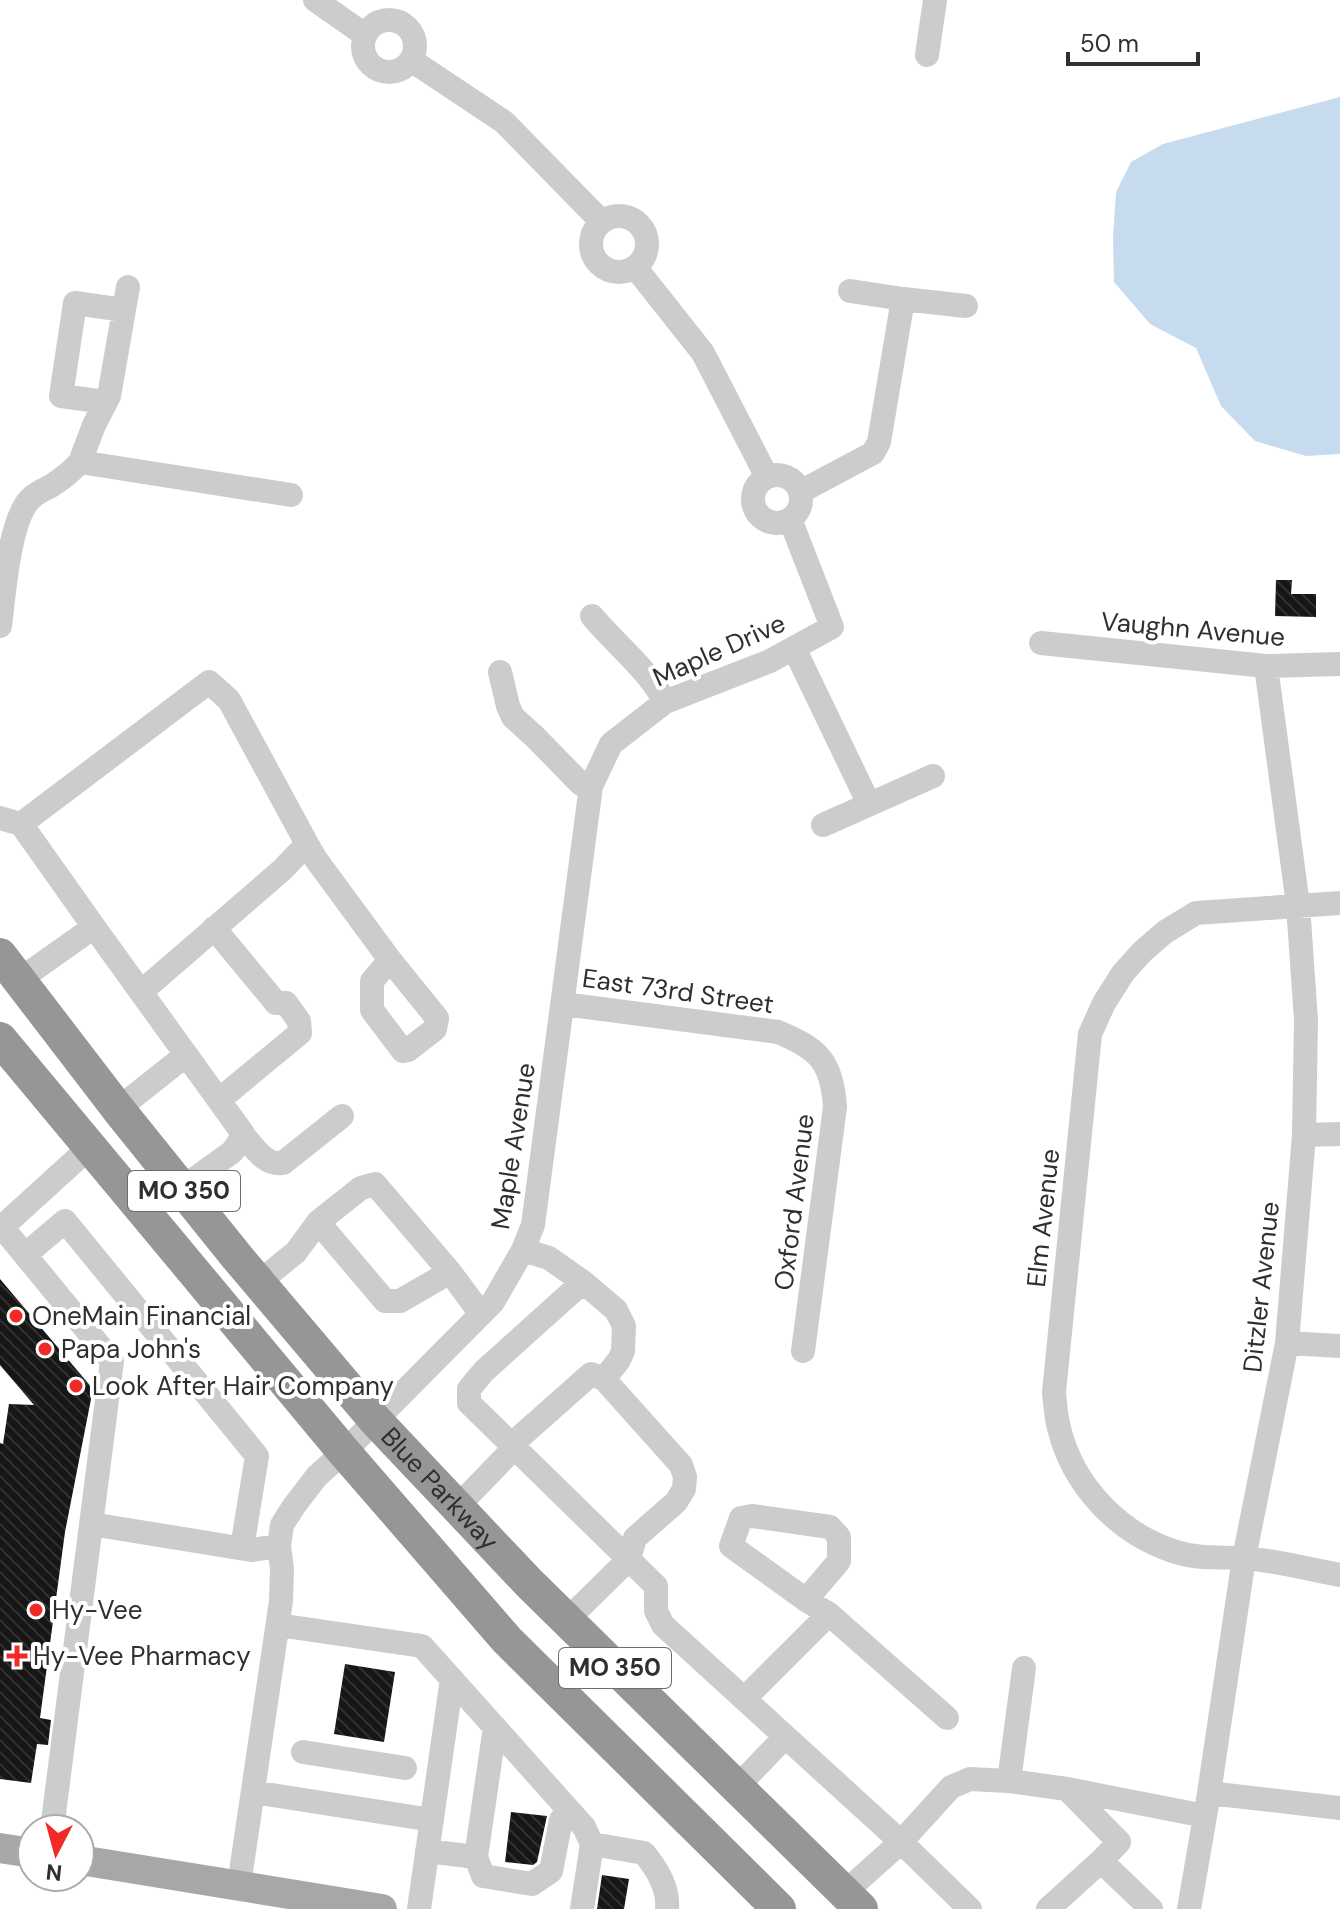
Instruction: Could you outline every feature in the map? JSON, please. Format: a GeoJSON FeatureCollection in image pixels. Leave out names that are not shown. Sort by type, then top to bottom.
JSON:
{"type":"FeatureCollection","features":[{"type":"Feature","properties":{"kind":"highway","name":"Blue Parkway"},"geometry":{"type":"LineString","coordinates":[[10,968],[258,1283],[375,1420],[567,1620],[853,1901]]}},
{"type":"Feature","properties":{"kind":"highway","name":"Blue Parkway"},"geometry":{"type":"LineString","coordinates":[[0,1039],[344,1452],[507,1640],[779,1909]]}},
{"type":"Feature","properties":{"kind":"highway"},"geometry":{"type":"LineString","coordinates":[[656,1788],[675,1824],[753,1909]]}},
{"type":"Feature","properties":{"kind":"main road"},"geometry":{"type":"LineString","coordinates":[[96,1863],[382,1909]]}},
{"type":"Feature","properties":{"kind":"street"},"geometry":{"type":"LineString","coordinates":[[315,0],[365,35]]}},
{"type":"Feature","properties":{"kind":"street"},"geometry":{"type":"LineString","coordinates":[[927,55],[935,0]]}},
{"type":"Feature","properties":{"kind":"street"},"geometry":{"type":"LineString","coordinates":[[384,20],[401,23],[413,35],[416,44],[411,60],[397,71],[380,70],[367,60],[363,52],[365,35],[376,23],[384,20]]}},
{"type":"Feature","properties":{"kind":"street"},"geometry":{"type":"LineString","coordinates":[[411,60],[504,122],[602,222]]}},
{"type":"Feature","properties":{"kind":"street"},"geometry":{"type":"LineString","coordinates":[[611,218],[628,218],[642,229],[647,245],[642,261],[626,272],[607,270],[599,264],[591,247],[595,229],[602,222],[611,218]]}},
{"type":"Feature","properties":{"kind":"street"},"geometry":{"type":"LineString","coordinates":[[635,267],[703,353],[767,477]]}},
{"type":"Feature","properties":{"kind":"street"},"geometry":{"type":"LineString","coordinates":[[850,291],[966,306]]}},
{"type":"Feature","properties":{"kind":"street"},"geometry":{"type":"LineString","coordinates":[[0,626],[20,513],[28,501],[80,462],[106,402],[114,375],[126,298],[75,303],[61,396],[106,402]]}},
{"type":"Feature","properties":{"kind":"street"},"geometry":{"type":"LineString","coordinates":[[800,492],[873,453],[879,442],[903,299]]}},
{"type":"Feature","properties":{"kind":"street"},"geometry":{"type":"LineString","coordinates":[[80,462],[291,495]]}},
{"type":"Feature","properties":{"kind":"street"},"geometry":{"type":"LineString","coordinates":[[767,477],[784,477],[800,492],[799,507],[790,519],[775,523],[760,517],[756,510],[756,487],[767,477]]}},
{"type":"Feature","properties":{"kind":"street","name":"Maple Drive"},"geometry":{"type":"LineString","coordinates":[[579,877],[591,786],[611,744],[665,702],[770,661],[832,627],[790,519]]}},
{"type":"Feature","properties":{"kind":"street"},"geometry":{"type":"LineString","coordinates":[[592,616],[654,681],[665,702]]}},
{"type":"Feature","properties":{"kind":"street","name":"Vaughn Avenue"},"geometry":{"type":"LineString","coordinates":[[1041,643],[1266,666],[1340,664]]}},
{"type":"Feature","properties":{"kind":"street"},"geometry":{"type":"LineString","coordinates":[[794,648],[869,804]]}},
{"type":"Feature","properties":{"kind":"street","name":"Ditzler Avenue"},"geometry":{"type":"LineString","coordinates":[[1189,1909],[1244,1558],[1287,1343],[1304,1135],[1306,1020],[1298,905],[1266,666]]}},
{"type":"Feature","properties":{"kind":"street"},"geometry":{"type":"LineString","coordinates":[[500,672],[513,717],[581,784],[591,786]]}},
{"type":"Feature","properties":{"kind":"street"},"geometry":{"type":"LineString","coordinates":[[342,1116],[283,1163],[276,1165],[268,1162],[244,1136],[94,927],[11,821],[209,682],[229,700],[315,858],[390,960]]}},
{"type":"Feature","properties":{"kind":"street"},"geometry":{"type":"LineString","coordinates":[[823,825],[933,776]]}},
{"type":"Feature","properties":{"kind":"street"},"geometry":{"type":"LineString","coordinates":[[141,992],[282,870],[307,844]]}},
{"type":"Feature","properties":{"kind":"street","name":"Maple Avenue"},"geometry":{"type":"LineString","coordinates":[[279,1546],[282,1525],[317,1476],[493,1302],[523,1250],[533,1225],[579,877]]}},
{"type":"Feature","properties":{"kind":"street","name":"Elm Avenue"},"geometry":{"type":"LineString","coordinates":[[1244,1558],[1212,1559],[1177,1552],[1144,1539],[1114,1518],[1089,1492],[1070,1461],[1058,1428],[1054,1392],[1090,1034],[1104,1003],[1123,973],[1165,932],[1196,913],[1340,903]]}},
{"type":"Feature","properties":{"kind":"street"},"geometry":{"type":"LineString","coordinates":[[10,968],[94,927]]}},
{"type":"Feature","properties":{"kind":"street"},"geometry":{"type":"LineString","coordinates":[[214,928],[276,1003],[286,1003],[299,1021],[300,1033],[219,1100]]}},
{"type":"Feature","properties":{"kind":"street","name":"East 73rd Street"},"geometry":{"type":"LineString","coordinates":[[563,1004],[778,1032],[805,1043],[823,1061]]}},
{"type":"Feature","properties":{"kind":"street"},"geometry":{"type":"LineString","coordinates":[[118,1109],[186,1055]]}},
{"type":"Feature","properties":{"kind":"street","name":"Oxford Avenue"},"geometry":{"type":"LineString","coordinates":[[803,1351],[835,1107],[834,1085],[823,1061]]}},
{"type":"Feature","properties":{"kind":"street"},"geometry":{"type":"LineString","coordinates":[[1304,1135],[1340,1134]]}},
{"type":"Feature","properties":{"kind":"street"},"geometry":{"type":"LineString","coordinates":[[182,1188],[232,1152],[244,1136]]}},
{"type":"Feature","properties":{"kind":"street"},"geometry":{"type":"LineString","coordinates":[[54,1813],[112,1361],[25,1255],[3,1221],[90,1147]]}},
{"type":"Feature","properties":{"kind":"street"},"geometry":{"type":"LineString","coordinates":[[258,1283],[296,1252],[318,1222],[361,1188],[375,1184],[450,1272],[481,1314]]}},
{"type":"Feature","properties":{"kind":"street"},"geometry":{"type":"LineString","coordinates":[[25,1255],[65,1221],[257,1456],[242,1548]]}},
{"type":"Feature","properties":{"kind":"street"},"geometry":{"type":"LineString","coordinates":[[318,1222],[385,1301],[400,1301],[450,1272]]}},
{"type":"Feature","properties":{"kind":"street"},"geometry":{"type":"LineString","coordinates":[[523,1250],[549,1258],[616,1310],[624,1326],[623,1351],[604,1379]]}},
{"type":"Feature","properties":{"kind":"street"},"geometry":{"type":"LineString","coordinates":[[583,1282],[484,1371],[469,1389],[469,1403],[656,1586],[656,1611],[663,1625],[970,1909]]}},
{"type":"Feature","properties":{"kind":"street"},"geometry":{"type":"LineString","coordinates":[[1287,1343],[1340,1346]]}},
{"type":"Feature","properties":{"kind":"street"},"geometry":{"type":"LineString","coordinates":[[457,1507],[512,1446],[591,1374],[604,1379],[681,1465],[685,1477],[684,1489],[676,1502],[635,1538],[629,1559],[567,1620]]}},
{"type":"Feature","properties":{"kind":"street"},"geometry":{"type":"LineString","coordinates":[[91,1524],[251,1550],[279,1546],[282,1591],[278,1625],[239,1885]]}},
{"type":"Feature","properties":{"kind":"street"},"geometry":{"type":"LineString","coordinates":[[1244,1558],[1340,1575]]}},
{"type":"Feature","properties":{"kind":"street"},"geometry":{"type":"LineString","coordinates":[[806,1600],[829,1614],[947,1718]]}},
{"type":"Feature","properties":{"kind":"street"},"geometry":{"type":"LineString","coordinates":[[744,1699],[829,1614]]}},
{"type":"Feature","properties":{"kind":"street"},"geometry":{"type":"LineString","coordinates":[[278,1625],[422,1646],[584,1827],[592,1844],[582,1909]]}},
{"type":"Feature","properties":{"kind":"street"},"geometry":{"type":"LineString","coordinates":[[1009,1781],[1024,1668]]}},
{"type":"Feature","properties":{"kind":"street"},"geometry":{"type":"LineString","coordinates":[[419,1909],[452,1679]]}},
{"type":"Feature","properties":{"kind":"street"},"geometry":{"type":"LineString","coordinates":[[495,1727],[476,1857],[483,1876],[532,1884],[551,1871],[561,1820],[569,1810]]}},
{"type":"Feature","properties":{"kind":"street"},"geometry":{"type":"LineString","coordinates":[[737,1787],[785,1737]]}},
{"type":"Feature","properties":{"kind":"street"},"geometry":{"type":"LineString","coordinates":[[303,1752],[405,1768]]}},
{"type":"Feature","properties":{"kind":"street"},"geometry":{"type":"LineString","coordinates":[[853,1901],[951,1787],[970,1779],[1207,1805],[1340,1808]]}},
{"type":"Feature","properties":{"kind":"street"},"geometry":{"type":"LineString","coordinates":[[1048,1909],[1119,1842],[1067,1789]]}},
{"type":"Feature","properties":{"kind":"street"},"geometry":{"type":"LineString","coordinates":[[253,1792],[432,1820]]}},
{"type":"Feature","properties":{"kind":"street"},"geometry":{"type":"LineString","coordinates":[[592,1844],[644,1853],[658,1871],[667,1909]]}},
{"type":"Feature","properties":{"kind":"street"},"geometry":{"type":"LineString","coordinates":[[427,1851],[476,1857]]}},
{"type":"Feature","properties":{"kind":"street"},"geometry":{"type":"LineString","coordinates":[[1101,1861],[1151,1909]]}},
{"type":"Feature","properties":{"kind":"water"},"geometry":{"type":"Polygon","coordinates":[[[1340,97],[1340,454],[1306,456],[1255,441],[1221,406],[1196,348],[1150,324],[1114,282],[1116,192],[1131,162],[1163,144],[1340,97]]]}},
{"type":"Feature","properties":{"kind":"building"},"geometry":{"type":"Polygon","coordinates":[[[1276,580],[1292,580],[1291,594],[1316,594],[1316,617],[1275,616],[1276,580]]]}},
{"type":"Feature","properties":{"kind":"building"},"geometry":{"type":"Polygon","coordinates":[[[0,1279],[93,1389],[65,1532],[40,1718],[51,1720],[48,1745],[37,1744],[31,1783],[0,1779],[0,1443],[3,1444],[9,1404],[34,1405],[0,1365],[0,1279]]]}},
{"type":"Feature","properties":{"kind":"building"},"geometry":{"type":"Polygon","coordinates":[[[345,1664],[395,1672],[384,1742],[334,1734],[345,1664]]]}},
{"type":"Feature","properties":{"kind":"building"},"geometry":{"type":"Polygon","coordinates":[[[511,1812],[547,1816],[537,1862],[533,1865],[505,1862],[511,1812]]]}},
{"type":"Feature","properties":{"kind":"building"},"geometry":{"type":"Polygon","coordinates":[[[602,1875],[629,1879],[624,1909],[597,1909],[602,1875]]]}},
{"type":"Feature","properties":{"kind":"place","name":"OneMain Financial"},"geometry":{"type":"Point","coordinates":[16,1316]}},
{"type":"Feature","properties":{"kind":"place","name":"Papa John's"},"geometry":{"type":"Point","coordinates":[45,1349]}},
{"type":"Feature","properties":{"kind":"place","name":"Look After Hair Company"},"geometry":{"type":"Point","coordinates":[76,1386]}},
{"type":"Feature","properties":{"kind":"place","name":"Hy-Vee"},"geometry":{"type":"Point","coordinates":[36,1610]}},
{"type":"Feature","properties":{"kind":"place","name":"Hy-Vee Pharmacy"},"geometry":{"type":"Point","coordinates":[17,1656]}}]}
